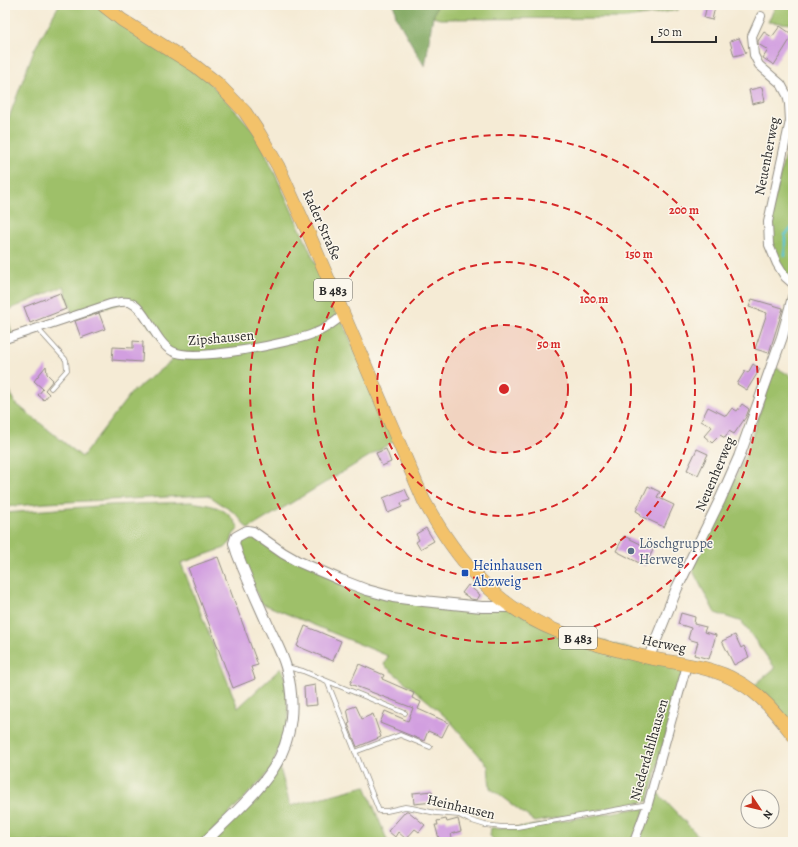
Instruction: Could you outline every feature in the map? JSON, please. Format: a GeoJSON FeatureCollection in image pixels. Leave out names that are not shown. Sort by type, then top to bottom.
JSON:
{"type":"FeatureCollection","features":[{"type":"Feature","properties":{"kind":"main road","name":"Rader Straße"},"geometry":{"type":"LineString","coordinates":[[103,5],[122,20],[205,73],[217,83],[245,112],[265,142],[278,166],[424,501],[442,532],[469,569],[478,579],[513,607]]}},
{"type":"Feature","properties":{"kind":"main road","name":"Herweg"},"geometry":{"type":"LineString","coordinates":[[513,607],[556,631],[599,645],[726,675],[750,689],[772,708],[793,735]]}},
{"type":"Feature","properties":{"kind":"street","name":"Neuenherweg"},"geometry":{"type":"LineString","coordinates":[[761,16],[752,36],[754,55],[759,65],[781,84],[790,104],[790,121],[768,222],[769,245],[785,277],[793,284]]}},
{"type":"Feature","properties":{"kind":"street","name":"Neuenherweg"},"geometry":{"type":"LineString","coordinates":[[649,657],[678,588],[739,457],[782,337],[793,296]]}},
{"type":"Feature","properties":{"kind":"street","name":"Zipshausen"},"geometry":{"type":"LineString","coordinates":[[5,339],[122,301],[130,302],[137,306],[159,340],[166,347],[173,352],[192,355],[263,347],[300,339],[317,333],[343,315]]}},
{"type":"Feature","properties":{"kind":"street"},"geometry":{"type":"LineString","coordinates":[[205,842],[258,788],[272,770],[280,758],[289,734],[291,720],[291,689],[286,667],[237,554],[234,543],[236,537],[247,531],[253,532],[283,553],[308,567],[380,594],[393,597],[482,608],[513,607]]}},
{"type":"Feature","properties":{"kind":"street","name":"Niederdahlhausen"},"geometry":{"type":"LineString","coordinates":[[634,842],[648,804],[687,665]]}},
{"type":"Feature","properties":{"kind":"lane"},"geometry":{"type":"LineString","coordinates":[[38,328],[66,360],[67,370],[51,388]]}},
{"type":"Feature","properties":{"kind":"lane"},"geometry":{"type":"LineString","coordinates":[[286,667],[309,673],[405,713]]}},
{"type":"Feature","properties":{"kind":"lane","name":"Heinhausen"},"geometry":{"type":"LineString","coordinates":[[327,681],[379,811],[387,811],[405,807],[436,813],[458,815],[485,825],[502,827],[522,826],[648,804]]}},
{"type":"Feature","properties":{"kind":"lane"},"geometry":{"type":"LineString","coordinates":[[355,752],[400,735],[430,746]]}},
{"type":"Feature","properties":{"kind":"green space"},"geometry":{"type":"Polygon","coordinates":[[[59,5],[100,5],[198,70],[257,134],[396,440],[248,529],[236,514],[208,495],[46,503],[5,507],[5,377],[14,402],[82,457],[132,392],[174,359],[130,301],[73,316],[64,286],[6,311],[12,334],[5,337],[5,128],[34,50],[59,5]]]}},
{"type":"Feature","properties":{"kind":"green space"},"geometry":{"type":"Polygon","coordinates":[[[394,5],[437,5],[432,21],[425,67],[396,17],[394,5]]]}},
{"type":"Feature","properties":{"kind":"green space"},"geometry":{"type":"Polygon","coordinates":[[[437,5],[680,5],[678,10],[627,18],[440,19],[433,17],[437,5]]]}},
{"type":"Feature","properties":{"kind":"green space"},"geometry":{"type":"Polygon","coordinates":[[[776,5],[793,5],[793,24],[768,22],[776,5]]]}},
{"type":"Feature","properties":{"kind":"green space"},"geometry":{"type":"Polygon","coordinates":[[[793,121],[793,277],[790,277],[786,274],[769,243],[769,221],[793,121]]]}},
{"type":"Feature","properties":{"kind":"green space"},"geometry":{"type":"Polygon","coordinates":[[[775,367],[793,377],[793,733],[751,688],[775,668],[742,622],[715,613],[692,569],[745,457],[775,367]]]}},
{"type":"Feature","properties":{"kind":"green space"},"geometry":{"type":"Polygon","coordinates":[[[191,502],[219,508],[229,515],[239,528],[233,535],[231,542],[225,548],[181,563],[238,708],[281,668],[285,676],[289,719],[271,770],[202,842],[5,842],[5,513],[110,505],[191,502]]]}},
{"type":"Feature","properties":{"kind":"green space"},"geometry":{"type":"Polygon","coordinates":[[[248,533],[367,591],[514,609],[524,616],[685,666],[648,801],[535,822],[490,788],[488,766],[451,722],[384,665],[388,656],[261,603],[243,564],[237,538],[248,533]]]}},
{"type":"Feature","properties":{"kind":"green space"},"geometry":{"type":"Polygon","coordinates":[[[279,764],[290,806],[365,786],[388,842],[208,842],[279,764]]]}},
{"type":"Feature","properties":{"kind":"green space"},"geometry":{"type":"Polygon","coordinates":[[[656,791],[704,842],[636,842],[656,791]]]}},
{"type":"Feature","properties":{"kind":"green space"},"geometry":{"type":"Polygon","coordinates":[[[646,807],[633,842],[496,842],[490,836],[491,828],[525,827],[646,807]]]}},
{"type":"Feature","properties":{"kind":"building"},"geometry":{"type":"Polygon","coordinates":[[[707,5],[715,7],[712,20],[704,18],[707,5]]]}},
{"type":"Feature","properties":{"kind":"building"},"geometry":{"type":"Polygon","coordinates":[[[780,26],[793,35],[774,65],[763,58],[768,50],[758,44],[758,41],[764,32],[772,37],[780,26]]]}},
{"type":"Feature","properties":{"kind":"building"},"geometry":{"type":"Polygon","coordinates":[[[739,38],[746,53],[734,56],[730,41],[739,38]]]}},
{"type":"Feature","properties":{"kind":"building"},"geometry":{"type":"Polygon","coordinates":[[[762,87],[765,101],[752,104],[749,90],[762,87]]]}},
{"type":"Feature","properties":{"kind":"building"},"geometry":{"type":"Polygon","coordinates":[[[60,293],[66,309],[30,323],[24,307],[60,293]]]}},
{"type":"Feature","properties":{"kind":"building"},"geometry":{"type":"Polygon","coordinates":[[[752,299],[783,308],[769,353],[755,349],[767,313],[749,307],[752,299]]]}},
{"type":"Feature","properties":{"kind":"building"},"geometry":{"type":"Polygon","coordinates":[[[99,313],[105,329],[81,338],[75,321],[99,313]]]}},
{"type":"Feature","properties":{"kind":"building"},"geometry":{"type":"Polygon","coordinates":[[[133,341],[143,342],[142,362],[112,360],[113,347],[133,348],[133,341]]]}},
{"type":"Feature","properties":{"kind":"building"},"geometry":{"type":"Polygon","coordinates":[[[753,364],[760,369],[747,390],[737,384],[745,371],[748,373],[753,364]]]}},
{"type":"Feature","properties":{"kind":"building"},"geometry":{"type":"Polygon","coordinates":[[[46,366],[47,374],[53,380],[45,390],[49,394],[44,400],[38,395],[43,389],[34,381],[46,366]]]}},
{"type":"Feature","properties":{"kind":"building"},"geometry":{"type":"Polygon","coordinates":[[[742,404],[749,409],[746,417],[734,434],[729,431],[725,438],[720,435],[712,443],[704,436],[712,427],[701,421],[708,407],[726,416],[732,408],[737,411],[742,404]]]}},
{"type":"Feature","properties":{"kind":"building"},"geometry":{"type":"Polygon","coordinates":[[[386,449],[391,462],[382,466],[376,453],[386,449]]]}},
{"type":"Feature","properties":{"kind":"building"},"geometry":{"type":"Polygon","coordinates":[[[697,449],[708,454],[698,475],[687,470],[697,449]]]}},
{"type":"Feature","properties":{"kind":"building"},"geometry":{"type":"Polygon","coordinates":[[[648,486],[660,492],[657,497],[674,505],[664,527],[640,516],[641,514],[636,511],[648,486]]]}},
{"type":"Feature","properties":{"kind":"building"},"geometry":{"type":"Polygon","coordinates":[[[405,489],[410,500],[401,503],[402,507],[388,513],[383,498],[405,489]]]}},
{"type":"Feature","properties":{"kind":"building"},"geometry":{"type":"Polygon","coordinates":[[[426,528],[434,541],[420,549],[416,542],[419,540],[416,534],[426,528]]]}},
{"type":"Feature","properties":{"kind":"building"},"geometry":{"type":"Polygon","coordinates":[[[624,536],[653,550],[645,566],[616,551],[624,536]]]}},
{"type":"Feature","properties":{"kind":"building"},"geometry":{"type":"Polygon","coordinates":[[[218,557],[258,665],[251,667],[255,679],[233,688],[188,568],[218,557]]]}},
{"type":"Feature","properties":{"kind":"building"},"geometry":{"type":"Polygon","coordinates":[[[468,585],[480,595],[477,600],[471,599],[462,593],[468,585]]]}},
{"type":"Feature","properties":{"kind":"building"},"geometry":{"type":"Polygon","coordinates":[[[681,613],[695,617],[694,624],[706,627],[704,632],[716,635],[709,659],[694,655],[698,642],[688,639],[691,628],[678,624],[681,613]]]}},
{"type":"Feature","properties":{"kind":"building"},"geometry":{"type":"Polygon","coordinates":[[[305,626],[341,641],[333,661],[297,646],[305,626]]]}},
{"type":"Feature","properties":{"kind":"building"},"geometry":{"type":"Polygon","coordinates":[[[735,635],[741,648],[744,646],[749,657],[734,665],[722,641],[735,635]]]}},
{"type":"Feature","properties":{"kind":"building"},"geometry":{"type":"Polygon","coordinates":[[[359,664],[384,675],[382,679],[414,693],[412,698],[421,702],[418,709],[449,723],[442,737],[428,731],[424,741],[380,723],[385,711],[408,721],[413,708],[350,684],[359,664]]]}},
{"type":"Feature","properties":{"kind":"building"},"geometry":{"type":"Polygon","coordinates":[[[315,685],[317,705],[305,706],[304,687],[315,685]]]}},
{"type":"Feature","properties":{"kind":"building"},"geometry":{"type":"Polygon","coordinates":[[[356,706],[362,719],[373,714],[381,737],[357,747],[348,724],[350,723],[347,709],[356,706]]]}},
{"type":"Feature","properties":{"kind":"building"},"geometry":{"type":"Polygon","coordinates":[[[432,791],[433,802],[414,804],[413,793],[432,791]]]}},
{"type":"Feature","properties":{"kind":"building"},"geometry":{"type":"Polygon","coordinates":[[[406,811],[425,825],[419,832],[415,829],[406,839],[398,832],[395,837],[388,831],[406,811]]]}},
{"type":"Feature","properties":{"kind":"building"},"geometry":{"type":"Polygon","coordinates":[[[446,819],[447,822],[458,819],[461,831],[451,834],[453,842],[440,842],[435,825],[438,825],[437,821],[446,819]]]}},
{"type":"Feature","properties":{"kind":"waterway"},"geometry":{"type":"LineString","coordinates":[[785,256],[785,235],[793,227]]}},
{"type":"Feature","properties":{"kind":"place","name":"Löschgruppe Herweg"},"geometry":{"type":"Point","coordinates":[631,551]}},
{"type":"Feature","properties":{"kind":"place","name":"Heinhausen Abzweig"},"geometry":{"type":"Point","coordinates":[465,573]}}]}
